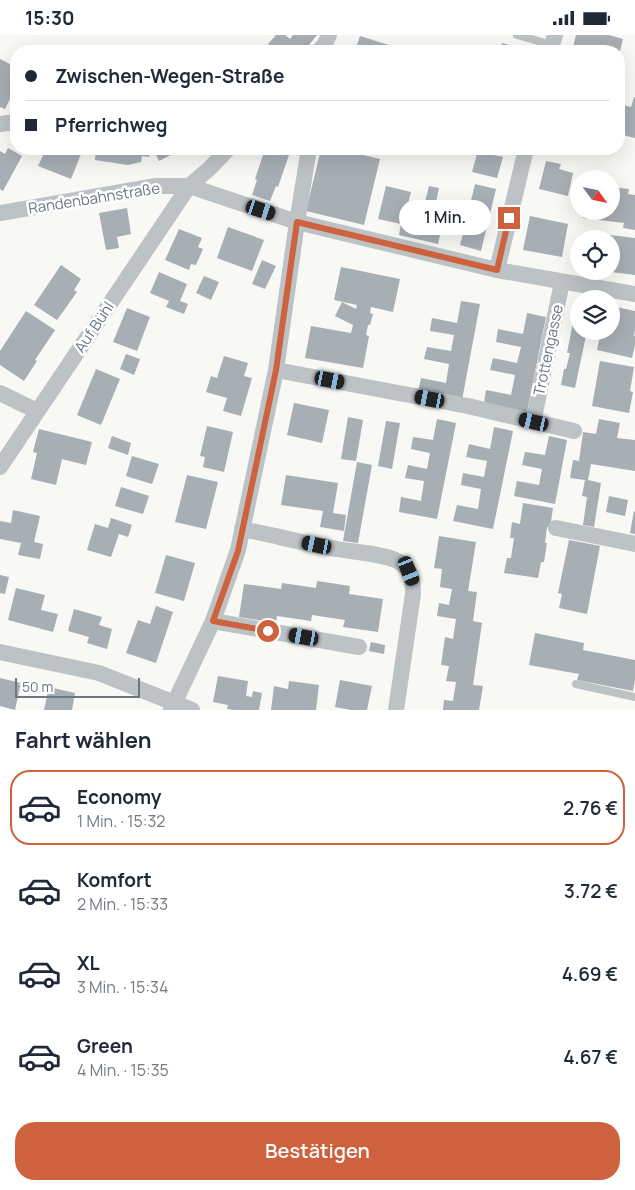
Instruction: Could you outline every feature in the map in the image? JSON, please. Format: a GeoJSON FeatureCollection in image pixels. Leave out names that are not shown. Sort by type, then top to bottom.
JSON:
{"type":"FeatureCollection","features":[{"type":"Feature","properties":{"kind":"street","name":"Auf Bühl"},"geometry":{"type":"LineString","coordinates":[[0,467],[189,186],[222,155]]}},
{"type":"Feature","properties":{"kind":"street"},"geometry":{"type":"LineString","coordinates":[[173,706],[213,621],[238,551],[276,370],[308,155]]}},
{"type":"Feature","properties":{"kind":"street"},"geometry":{"type":"LineString","coordinates":[[497,270],[525,155]]}},
{"type":"Feature","properties":{"kind":"street","name":"Randenbahnstraße"},"geometry":{"type":"LineString","coordinates":[[0,213],[156,186],[189,186]]}},
{"type":"Feature","properties":{"kind":"street"},"geometry":{"type":"LineString","coordinates":[[189,186],[297,222],[497,270],[635,294]]}},
{"type":"Feature","properties":{"kind":"street","name":"Trottengasse"},"geometry":{"type":"LineString","coordinates":[[534,418],[562,282]]}},
{"type":"Feature","properties":{"kind":"street"},"geometry":{"type":"LineString","coordinates":[[276,370],[468,406],[574,431]]}},
{"type":"Feature","properties":{"kind":"street"},"geometry":{"type":"LineString","coordinates":[[0,393],[37,411]]}},
{"type":"Feature","properties":{"kind":"street"},"geometry":{"type":"LineString","coordinates":[[556,528],[635,544]]}},
{"type":"Feature","properties":{"kind":"street"},"geometry":{"type":"LineString","coordinates":[[242,529],[336,549],[390,557],[401,563],[409,571],[413,582],[413,594],[396,710]]}},
{"type":"Feature","properties":{"kind":"street"},"geometry":{"type":"LineString","coordinates":[[213,621],[358,647]]}},
{"type":"Feature","properties":{"kind":"street"},"geometry":{"type":"LineString","coordinates":[[0,652],[99,673],[173,706],[192,710]]}},
{"type":"Feature","properties":{"kind":"lane"},"geometry":{"type":"LineString","coordinates":[[518,35],[552,44]]}},
{"type":"Feature","properties":{"kind":"lane"},"geometry":{"type":"LineString","coordinates":[[576,684],[635,697]]}},
{"type":"Feature","properties":{"kind":"building"},"geometry":{"type":"Polygon","coordinates":[[[276,35],[285,35],[290,39],[293,35],[317,35],[309,45],[268,44],[276,35]]]}},
{"type":"Feature","properties":{"kind":"building"},"geometry":{"type":"Polygon","coordinates":[[[576,35],[609,35],[623,39],[622,45],[574,45],[576,35]]]}},
{"type":"Feature","properties":{"kind":"building"},"geometry":{"type":"Polygon","coordinates":[[[360,36],[389,45],[357,45],[360,36]]]}},
{"type":"Feature","properties":{"kind":"building"},"geometry":{"type":"Polygon","coordinates":[[[0,59],[10,64],[10,99],[5,109],[0,107],[0,59]]]}},
{"type":"Feature","properties":{"kind":"building"},"geometry":{"type":"Polygon","coordinates":[[[635,97],[635,138],[625,136],[625,106],[631,107],[635,97]]]}},
{"type":"Feature","properties":{"kind":"building"},"geometry":{"type":"Polygon","coordinates":[[[8,148],[10,149],[10,155],[22,156],[3,191],[0,189],[0,151],[5,154],[8,148]]]}},
{"type":"Feature","properties":{"kind":"building"},"geometry":{"type":"Polygon","coordinates":[[[43,155],[81,155],[71,179],[38,166],[43,155]]]}},
{"type":"Feature","properties":{"kind":"building"},"geometry":{"type":"Polygon","coordinates":[[[95,155],[149,155],[149,157],[142,156],[141,162],[128,165],[95,160],[95,155]]]}},
{"type":"Feature","properties":{"kind":"building"},"geometry":{"type":"Polygon","coordinates":[[[156,155],[170,155],[159,161],[156,155]]]}},
{"type":"Feature","properties":{"kind":"building"},"geometry":{"type":"Polygon","coordinates":[[[263,155],[289,155],[278,187],[276,186],[270,201],[252,195],[257,180],[255,179],[263,155]]]}},
{"type":"Feature","properties":{"kind":"building"},"geometry":{"type":"Polygon","coordinates":[[[320,155],[363,155],[380,159],[364,225],[306,211],[320,155]]]}},
{"type":"Feature","properties":{"kind":"building"},"geometry":{"type":"Polygon","coordinates":[[[477,155],[503,157],[497,178],[472,172],[477,155]]]}},
{"type":"Feature","properties":{"kind":"building"},"geometry":{"type":"Polygon","coordinates":[[[546,161],[561,164],[559,169],[570,172],[568,196],[539,189],[546,161]]]}},
{"type":"Feature","properties":{"kind":"building"},"geometry":{"type":"Polygon","coordinates":[[[475,184],[496,189],[481,251],[460,245],[468,214],[462,212],[457,234],[446,231],[454,200],[470,205],[475,184]]]}},
{"type":"Feature","properties":{"kind":"building"},"geometry":{"type":"Polygon","coordinates":[[[386,186],[411,192],[408,204],[416,206],[414,216],[421,218],[429,186],[439,188],[433,217],[444,219],[438,244],[399,235],[401,224],[378,219],[386,186]]]}},
{"type":"Feature","properties":{"kind":"building"},"geometry":{"type":"Polygon","coordinates":[[[620,188],[629,189],[628,194],[635,195],[635,230],[623,228],[624,223],[599,220],[620,220],[620,188]]]}},
{"type":"Feature","properties":{"kind":"building"},"geometry":{"type":"Polygon","coordinates":[[[127,208],[131,234],[117,237],[119,248],[106,250],[99,213],[127,208]]]}},
{"type":"Feature","properties":{"kind":"building"},"geometry":{"type":"Polygon","coordinates":[[[530,216],[568,224],[562,257],[523,250],[530,216]]]}},
{"type":"Feature","properties":{"kind":"building"},"geometry":{"type":"Polygon","coordinates":[[[228,227],[264,240],[252,271],[217,258],[228,227]]]}},
{"type":"Feature","properties":{"kind":"building"},"geometry":{"type":"Polygon","coordinates":[[[179,229],[202,238],[198,247],[203,249],[196,265],[191,264],[189,270],[165,260],[179,229]]]}},
{"type":"Feature","properties":{"kind":"building"},"geometry":{"type":"Polygon","coordinates":[[[620,236],[635,238],[635,275],[620,273],[620,236]]]}},
{"type":"Feature","properties":{"kind":"building"},"geometry":{"type":"Polygon","coordinates":[[[262,260],[276,266],[265,289],[252,284],[262,260]]]}},
{"type":"Feature","properties":{"kind":"building"},"geometry":{"type":"Polygon","coordinates":[[[61,265],[81,279],[74,290],[77,292],[57,320],[34,305],[61,265]]]}},
{"type":"Feature","properties":{"kind":"building"},"geometry":{"type":"Polygon","coordinates":[[[341,267],[400,279],[393,312],[371,307],[370,313],[373,314],[366,335],[369,336],[363,368],[305,358],[311,326],[351,333],[353,325],[335,316],[342,302],[356,309],[357,305],[334,300],[341,267]]]}},
{"type":"Feature","properties":{"kind":"building"},"geometry":{"type":"Polygon","coordinates":[[[159,272],[187,284],[180,301],[188,304],[184,314],[166,307],[169,301],[150,293],[159,272]]]}},
{"type":"Feature","properties":{"kind":"building"},"geometry":{"type":"Polygon","coordinates":[[[204,276],[219,282],[211,300],[196,293],[204,276]]]}},
{"type":"Feature","properties":{"kind":"building"},"geometry":{"type":"Polygon","coordinates":[[[461,301],[480,304],[462,400],[418,392],[421,378],[446,383],[449,364],[424,359],[427,347],[451,351],[454,335],[430,331],[432,318],[457,323],[461,301]]]}},
{"type":"Feature","properties":{"kind":"building"},"geometry":{"type":"Polygon","coordinates":[[[127,308],[150,317],[137,351],[113,342],[127,308]]]}},
{"type":"Feature","properties":{"kind":"building"},"geometry":{"type":"Polygon","coordinates":[[[620,308],[635,311],[635,345],[632,358],[597,350],[599,340],[620,340],[620,308]]]}},
{"type":"Feature","properties":{"kind":"building"},"geometry":{"type":"Polygon","coordinates":[[[26,311],[55,330],[35,360],[37,361],[24,381],[0,365],[0,351],[26,311]]]}},
{"type":"Feature","properties":{"kind":"building"},"geometry":{"type":"Polygon","coordinates":[[[527,313],[546,317],[527,412],[484,403],[486,390],[511,395],[515,375],[490,370],[493,358],[517,363],[521,347],[496,342],[498,329],[523,334],[527,313]]]}},
{"type":"Feature","properties":{"kind":"building"},"geometry":{"type":"Polygon","coordinates":[[[570,338],[570,340],[585,340],[575,388],[561,385],[570,353],[567,353],[570,338]]]}},
{"type":"Feature","properties":{"kind":"building"},"geometry":{"type":"Polygon","coordinates":[[[126,354],[140,359],[134,375],[120,369],[126,354]]]}},
{"type":"Feature","properties":{"kind":"building"},"geometry":{"type":"Polygon","coordinates":[[[224,356],[248,363],[244,376],[252,378],[241,416],[223,411],[227,398],[206,392],[211,376],[217,378],[224,356]]]}},
{"type":"Feature","properties":{"kind":"building"},"geometry":{"type":"Polygon","coordinates":[[[600,361],[634,367],[630,391],[633,392],[629,413],[592,406],[600,361]]]}},
{"type":"Feature","properties":{"kind":"building"},"geometry":{"type":"Polygon","coordinates":[[[96,369],[120,379],[101,425],[77,415],[96,369]]]}},
{"type":"Feature","properties":{"kind":"building"},"geometry":{"type":"Polygon","coordinates":[[[294,403],[329,410],[322,443],[287,435],[294,403]]]}},
{"type":"Feature","properties":{"kind":"building"},"geometry":{"type":"Polygon","coordinates":[[[348,417],[363,420],[356,461],[341,459],[348,417]]]}},
{"type":"Feature","properties":{"kind":"building"},"geometry":{"type":"Polygon","coordinates":[[[437,419],[456,423],[437,519],[399,512],[401,497],[421,501],[424,481],[405,478],[408,465],[427,469],[430,453],[411,449],[413,437],[433,440],[437,419]]]}},
{"type":"Feature","properties":{"kind":"building"},"geometry":{"type":"Polygon","coordinates":[[[599,419],[620,423],[617,438],[635,440],[635,471],[591,464],[588,480],[601,483],[594,527],[583,525],[587,497],[582,496],[585,480],[570,478],[573,460],[579,461],[583,432],[596,434],[599,419]]]}},
{"type":"Feature","properties":{"kind":"building"},"geometry":{"type":"Polygon","coordinates":[[[386,421],[400,423],[392,469],[378,466],[386,421]]]}},
{"type":"Feature","properties":{"kind":"building"},"geometry":{"type":"Polygon","coordinates":[[[207,426],[233,432],[224,472],[203,467],[205,457],[200,456],[207,426]]]}},
{"type":"Feature","properties":{"kind":"building"},"geometry":{"type":"Polygon","coordinates":[[[494,427],[513,431],[493,529],[453,521],[457,505],[478,509],[481,489],[461,485],[463,473],[484,477],[487,461],[466,457],[469,444],[490,449],[494,427]]]}},
{"type":"Feature","properties":{"kind":"building"},"geometry":{"type":"Polygon","coordinates":[[[39,429],[92,442],[86,465],[62,459],[56,485],[31,479],[37,453],[33,452],[39,429]]]}},
{"type":"Feature","properties":{"kind":"building"},"geometry":{"type":"Polygon","coordinates":[[[112,436],[131,443],[128,455],[108,448],[112,436]]]}},
{"type":"Feature","properties":{"kind":"building"},"geometry":{"type":"Polygon","coordinates":[[[549,436],[567,440],[555,504],[514,496],[517,481],[539,485],[542,469],[522,465],[525,452],[545,455],[549,436]]]}},
{"type":"Feature","properties":{"kind":"building"},"geometry":{"type":"Polygon","coordinates":[[[132,456],[159,464],[152,484],[126,476],[132,456]]]}},
{"type":"Feature","properties":{"kind":"building"},"geometry":{"type":"Polygon","coordinates":[[[357,462],[372,465],[358,543],[343,541],[357,462]]]}},
{"type":"Feature","properties":{"kind":"building"},"geometry":{"type":"Polygon","coordinates":[[[187,475],[218,482],[206,529],[175,522],[187,475]]]}},
{"type":"Feature","properties":{"kind":"building"},"geometry":{"type":"Polygon","coordinates":[[[286,475],[338,483],[333,513],[346,515],[344,531],[320,527],[323,511],[281,505],[286,475]]]}},
{"type":"Feature","properties":{"kind":"building"},"geometry":{"type":"Polygon","coordinates":[[[121,487],[149,496],[143,514],[115,506],[121,487]]]}},
{"type":"Feature","properties":{"kind":"building"},"geometry":{"type":"Polygon","coordinates":[[[609,496],[628,500],[625,516],[606,512],[609,496]]]}},
{"type":"Feature","properties":{"kind":"building"},"geometry":{"type":"Polygon","coordinates":[[[523,503],[553,508],[550,528],[547,527],[544,562],[541,562],[538,578],[504,573],[507,558],[511,558],[514,538],[510,538],[512,522],[520,524],[523,503]]]}},
{"type":"Feature","properties":{"kind":"building"},"geometry":{"type":"Polygon","coordinates":[[[13,510],[40,516],[34,542],[43,544],[40,559],[18,555],[21,543],[0,539],[0,521],[11,523],[13,510]]]}},
{"type":"Feature","properties":{"kind":"building"},"geometry":{"type":"Polygon","coordinates":[[[635,512],[635,534],[630,533],[635,512]]]}},
{"type":"Feature","properties":{"kind":"building"},"geometry":{"type":"Polygon","coordinates":[[[111,518],[132,525],[128,537],[119,534],[111,557],[87,550],[95,524],[108,528],[111,518]]]}},
{"type":"Feature","properties":{"kind":"building"},"geometry":{"type":"Polygon","coordinates":[[[439,536],[476,542],[468,591],[477,592],[473,621],[482,623],[473,685],[483,686],[479,710],[443,710],[444,700],[453,701],[456,682],[446,681],[449,666],[441,665],[445,637],[453,639],[456,619],[437,616],[439,603],[449,605],[452,589],[440,587],[442,569],[434,568],[439,536]]]}},
{"type":"Feature","properties":{"kind":"building"},"geometry":{"type":"Polygon","coordinates":[[[569,540],[600,546],[587,614],[559,608],[562,594],[558,593],[569,540]]]}},
{"type":"Feature","properties":{"kind":"building"},"geometry":{"type":"Polygon","coordinates":[[[166,555],[195,563],[184,601],[155,593],[166,555]]]}},
{"type":"Feature","properties":{"kind":"building"},"geometry":{"type":"Polygon","coordinates":[[[0,575],[9,577],[5,594],[0,593],[0,575]]]}},
{"type":"Feature","properties":{"kind":"building"},"geometry":{"type":"Polygon","coordinates":[[[317,581],[350,586],[349,594],[383,599],[378,632],[343,627],[345,620],[312,615],[311,621],[277,616],[276,623],[239,617],[244,584],[281,589],[282,583],[316,588],[317,581]]]}},
{"type":"Feature","properties":{"kind":"building"},"geometry":{"type":"Polygon","coordinates":[[[16,588],[45,595],[41,610],[58,614],[53,632],[8,620],[16,588]]]}},
{"type":"Feature","properties":{"kind":"building"},"geometry":{"type":"Polygon","coordinates":[[[156,606],[173,612],[156,663],[126,653],[138,620],[150,624],[156,606]]]}},
{"type":"Feature","properties":{"kind":"building"},"geometry":{"type":"Polygon","coordinates":[[[74,609],[102,617],[99,625],[112,629],[107,649],[87,643],[89,637],[68,631],[74,609]]]}},
{"type":"Feature","properties":{"kind":"building"},"geometry":{"type":"Polygon","coordinates":[[[535,633],[584,643],[583,650],[635,660],[633,691],[577,680],[579,674],[529,665],[535,633]]]}},
{"type":"Feature","properties":{"kind":"building"},"geometry":{"type":"Polygon","coordinates":[[[371,642],[385,645],[384,654],[369,651],[371,642]]]}},
{"type":"Feature","properties":{"kind":"building"},"geometry":{"type":"Polygon","coordinates":[[[218,676],[248,681],[246,696],[252,697],[253,691],[262,693],[259,710],[227,709],[228,705],[213,702],[218,676]]]}},
{"type":"Feature","properties":{"kind":"building"},"geometry":{"type":"Polygon","coordinates":[[[0,678],[21,683],[15,710],[0,706],[0,678]]]}},
{"type":"Feature","properties":{"kind":"building"},"geometry":{"type":"Polygon","coordinates":[[[340,680],[372,686],[367,710],[335,707],[340,680]]]}},
{"type":"Feature","properties":{"kind":"building"},"geometry":{"type":"Polygon","coordinates":[[[289,681],[319,685],[316,710],[271,710],[274,686],[288,689],[289,681]]]}},
{"type":"Feature","properties":{"kind":"building"},"geometry":{"type":"Polygon","coordinates":[[[49,687],[75,693],[72,710],[44,710],[49,687]]]}},
{"type":"Feature","properties":{"kind":"route"},"geometry":{"type":"LineString","coordinates":[[268,631],[213,621],[238,551],[276,370],[297,222],[497,270],[509,218]]}}]}
